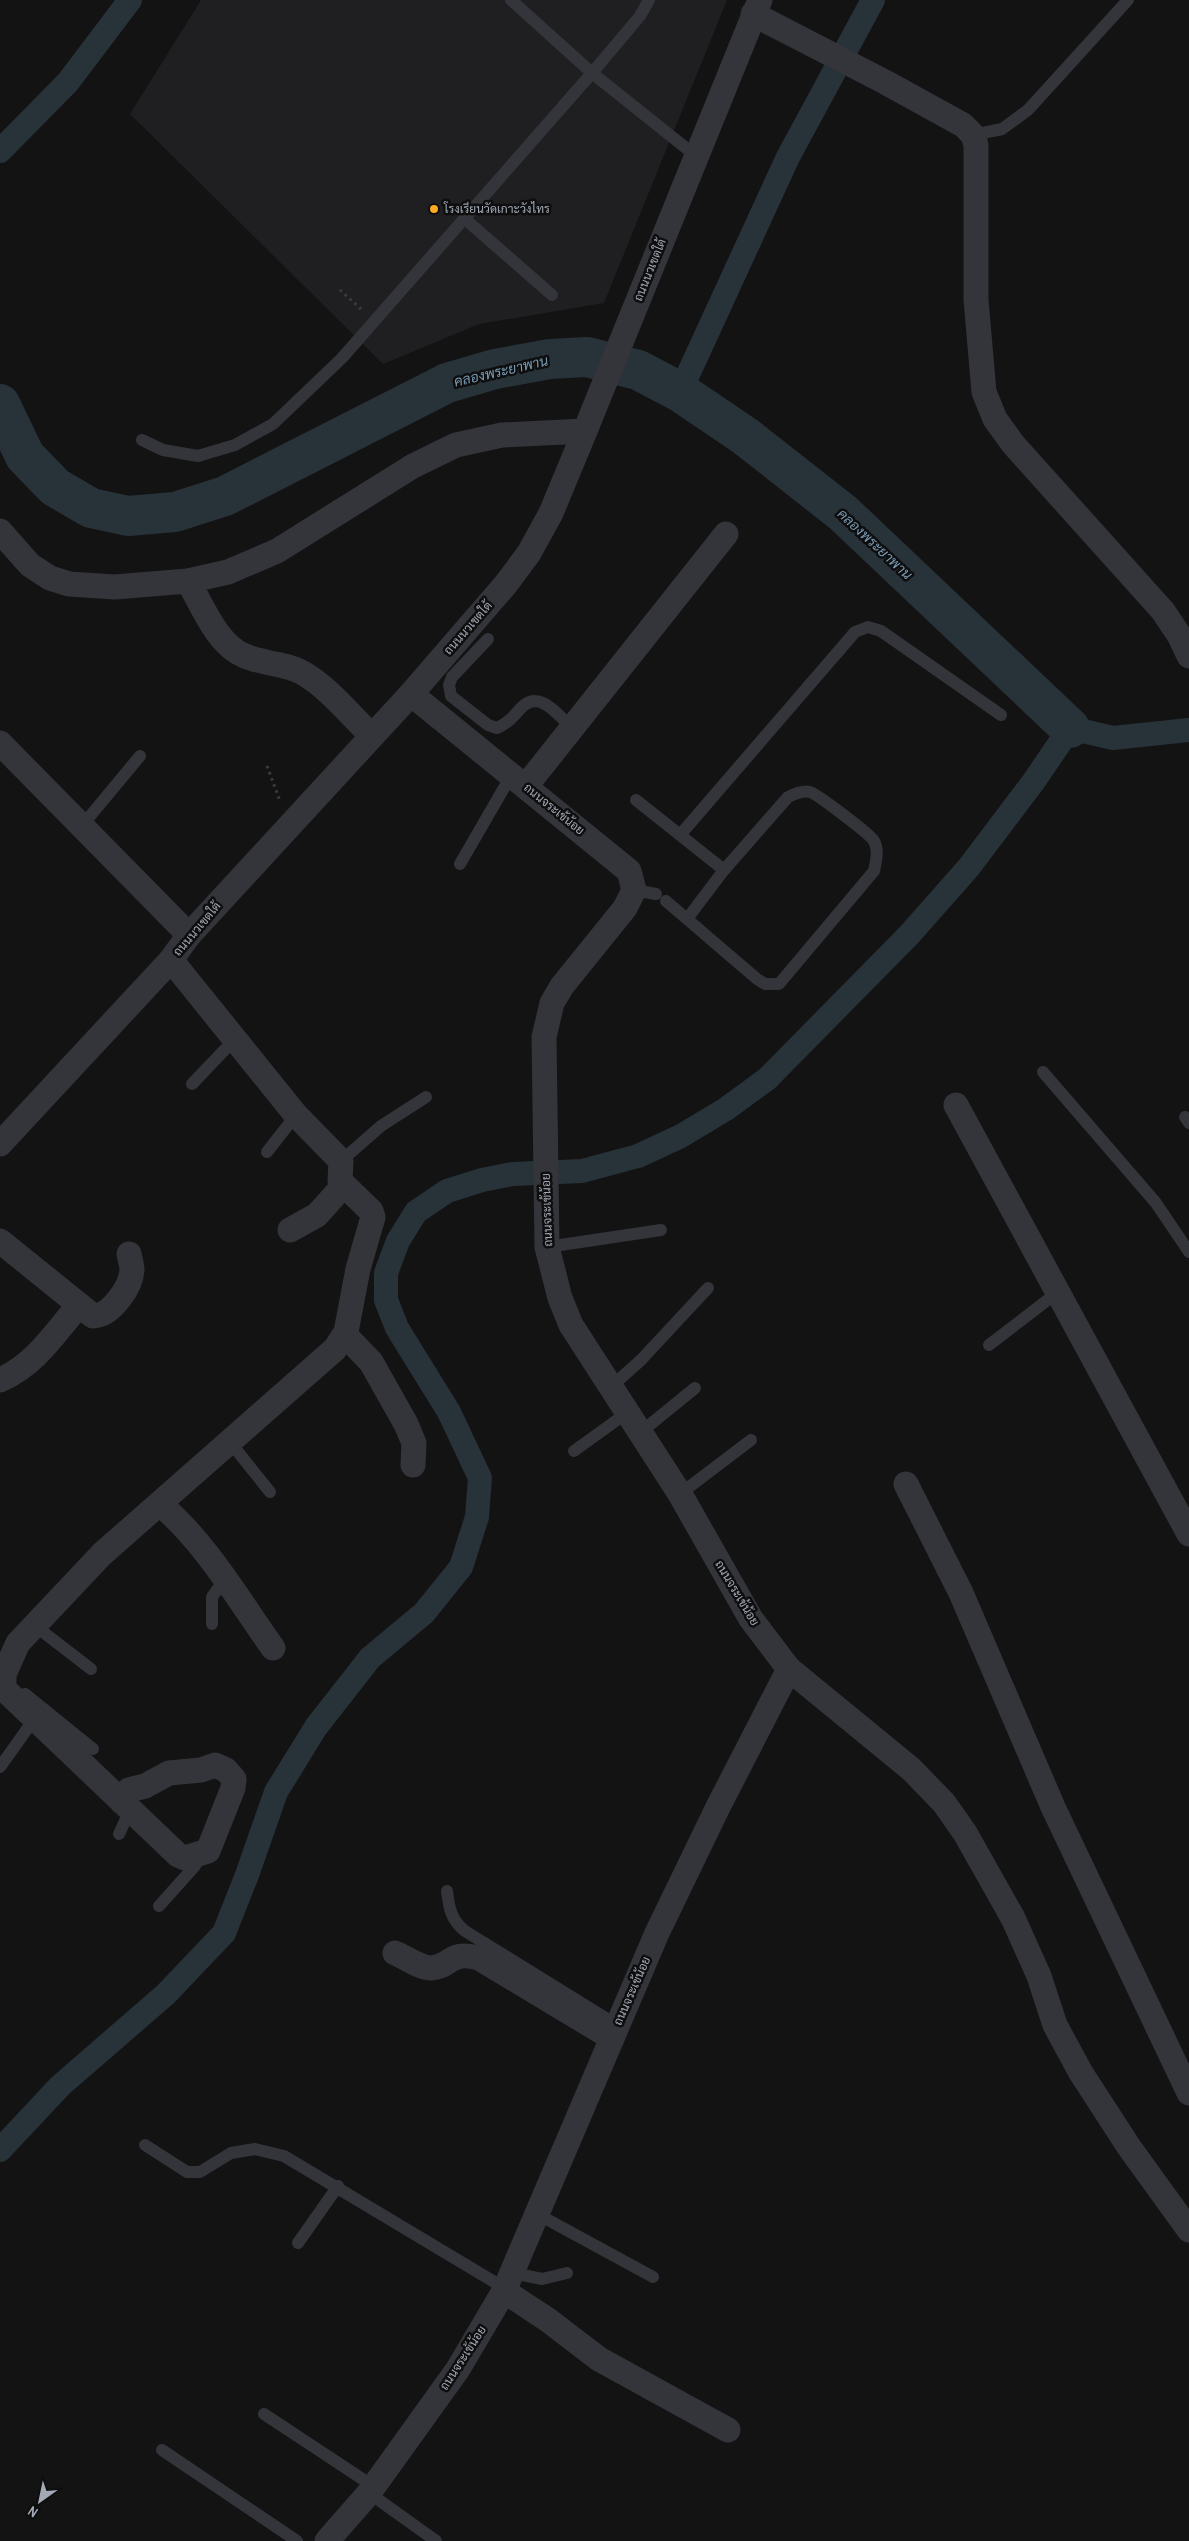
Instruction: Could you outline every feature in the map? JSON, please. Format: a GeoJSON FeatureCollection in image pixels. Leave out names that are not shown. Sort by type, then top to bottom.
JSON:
{"type":"FeatureCollection","features":[{"type":"Feature","properties":{"kind":"street"},"geometry":{"type":"LineString","coordinates":[[757,7],[794,33],[963,125],[973,135],[976,145],[976,300],[980,356],[984,392],[995,419],[1012,444],[1163,611],[1179,635],[1189,656]]}},
{"type":"Feature","properties":{"kind":"street","name":"ถนนนวเขตใต้"},"geometry":{"type":"LineString","coordinates":[[0,1144],[171,960],[189,935],[371,735],[411,694],[506,584],[529,553],[551,513],[589,422],[757,7]]}},
{"type":"Feature","properties":{"kind":"street"},"geometry":{"type":"LineString","coordinates":[[0,531],[30,565],[50,578],[69,584],[115,587],[178,582],[228,572],[277,551],[413,466],[456,445],[589,422]]}},
{"type":"Feature","properties":{"kind":"street"},"geometry":{"type":"LineString","coordinates":[[519,780],[571,728],[726,534]]}},
{"type":"Feature","properties":{"kind":"street"},"geometry":{"type":"LineString","coordinates":[[178,582],[225,642],[236,651],[245,656],[284,665],[303,673],[324,690],[371,735]]}},
{"type":"Feature","properties":{"kind":"street","name":"ถนนจระเข้น้อย"},"geometry":{"type":"LineString","coordinates":[[327,2541],[371,2490],[458,2369],[508,2284],[657,1933],[711,1822],[789,1670],[751,1619],[680,1494],[571,1325],[560,1298],[547,1246],[545,1213],[544,1037],[552,1003],[562,986],[625,908],[652,895],[630,871],[411,694]]}},
{"type":"Feature","properties":{"kind":"street"},"geometry":{"type":"LineString","coordinates":[[0,743],[81,828],[189,935]]}},
{"type":"Feature","properties":{"kind":"street"},"geometry":{"type":"LineString","coordinates":[[126,1806],[130,1790],[145,1786],[169,1773],[201,1770],[215,1765],[226,1770],[234,1779],[233,1788],[208,1852],[185,1858],[178,1855],[126,1806],[4,1689],[2,1682],[6,1668],[18,1643],[102,1554],[230,1442],[289,1387],[322,1362],[335,1349],[350,1319],[358,1269],[373,1217],[371,1211],[343,1186],[340,1181],[341,1161],[296,1115],[171,960]]}},
{"type":"Feature","properties":{"kind":"street"},"geometry":{"type":"LineString","coordinates":[[956,1105],[1189,1534]]}},
{"type":"Feature","properties":{"kind":"street"},"geometry":{"type":"LineString","coordinates":[[290,1230],[318,1215],[343,1186]]}},
{"type":"Feature","properties":{"kind":"street"},"geometry":{"type":"LineString","coordinates":[[0,1241],[93,1316],[99,1316],[105,1312],[124,1293],[132,1270],[129,1254]]}},
{"type":"Feature","properties":{"kind":"street"},"geometry":{"type":"LineString","coordinates":[[0,1380],[31,1362],[79,1304]]}},
{"type":"Feature","properties":{"kind":"street"},"geometry":{"type":"LineString","coordinates":[[344,1334],[371,1362],[406,1424],[414,1443],[413,1465]]}},
{"type":"Feature","properties":{"kind":"street"},"geometry":{"type":"LineString","coordinates":[[906,1484],[962,1593],[1053,1807],[1189,2093]]}},
{"type":"Feature","properties":{"kind":"street"},"geometry":{"type":"LineString","coordinates":[[160,1504],[181,1522],[273,1648]]}},
{"type":"Feature","properties":{"kind":"street"},"geometry":{"type":"LineString","coordinates":[[789,1670],[911,1769],[944,1803],[965,1833],[1014,1918],[1039,1976],[1055,2025],[1081,2073],[1129,2147],[1189,2230]]}},
{"type":"Feature","properties":{"kind":"street"},"geometry":{"type":"LineString","coordinates":[[395,1953],[430,1968],[439,1966],[454,1956],[467,1955],[479,1958],[614,2032]]}},
{"type":"Feature","properties":{"kind":"street"},"geometry":{"type":"LineString","coordinates":[[508,2284],[548,2320],[599,2359],[728,2430]]}},
{"type":"Feature","properties":{"kind":"lane"},"geometry":{"type":"LineString","coordinates":[[510,0],[592,73],[696,156]]}},
{"type":"Feature","properties":{"kind":"lane"},"geometry":{"type":"LineString","coordinates":[[142,440],[164,450],[198,456],[235,445],[273,424],[319,382],[465,219],[640,16],[649,0]]}},
{"type":"Feature","properties":{"kind":"lane"},"geometry":{"type":"LineString","coordinates":[[973,135],[1002,129],[1028,110],[1128,0]]}},
{"type":"Feature","properties":{"kind":"lane"},"geometry":{"type":"LineString","coordinates":[[465,219],[552,295]]}},
{"type":"Feature","properties":{"kind":"lane"},"geometry":{"type":"LineString","coordinates":[[680,835],[854,632],[868,627],[881,632],[1001,716]]}},
{"type":"Feature","properties":{"kind":"lane"},"geometry":{"type":"LineString","coordinates":[[488,639],[452,678],[449,685],[451,696],[488,725],[497,728],[507,724],[527,701],[535,700],[546,704],[571,728]]}},
{"type":"Feature","properties":{"kind":"lane"},"geometry":{"type":"LineString","coordinates":[[81,828],[140,756]]}},
{"type":"Feature","properties":{"kind":"lane"},"geometry":{"type":"LineString","coordinates":[[460,864],[519,780]]}},
{"type":"Feature","properties":{"kind":"lane"},"geometry":{"type":"LineString","coordinates":[[652,895],[687,919],[757,979],[765,984],[779,984],[874,871],[877,854],[874,841],[852,822],[809,792],[796,792],[788,797],[724,870],[687,919]]}},
{"type":"Feature","properties":{"kind":"lane"},"geometry":{"type":"LineString","coordinates":[[636,800],[724,870]]}},
{"type":"Feature","properties":{"kind":"lane"},"geometry":{"type":"LineString","coordinates":[[192,1084],[235,1039]]}},
{"type":"Feature","properties":{"kind":"lane"},"geometry":{"type":"LineString","coordinates":[[1043,1072],[1156,1203],[1189,1252]]}},
{"type":"Feature","properties":{"kind":"lane"},"geometry":{"type":"LineString","coordinates":[[341,1161],[381,1126],[426,1097]]}},
{"type":"Feature","properties":{"kind":"lane"},"geometry":{"type":"LineString","coordinates":[[267,1152],[296,1115]]}},
{"type":"Feature","properties":{"kind":"lane"},"geometry":{"type":"LineString","coordinates":[[547,1246],[661,1230]]}},
{"type":"Feature","properties":{"kind":"lane"},"geometry":{"type":"LineString","coordinates":[[612,1386],[642,1360],[708,1288]]}},
{"type":"Feature","properties":{"kind":"lane"},"geometry":{"type":"LineString","coordinates":[[989,1345],[1058,1292]]}},
{"type":"Feature","properties":{"kind":"lane"},"geometry":{"type":"LineString","coordinates":[[574,1451],[634,1422],[695,1388]]}},
{"type":"Feature","properties":{"kind":"lane"},"geometry":{"type":"LineString","coordinates":[[680,1494],[751,1440]]}},
{"type":"Feature","properties":{"kind":"lane"},"geometry":{"type":"LineString","coordinates":[[230,1442],[270,1492]]}},
{"type":"Feature","properties":{"kind":"lane"},"geometry":{"type":"LineString","coordinates":[[212,1624],[212,1597],[224,1580]]}},
{"type":"Feature","properties":{"kind":"lane"},"geometry":{"type":"LineString","coordinates":[[34,1625],[91,1669]]}},
{"type":"Feature","properties":{"kind":"lane"},"geometry":{"type":"LineString","coordinates":[[6,1668],[15,1685],[93,1749]]}},
{"type":"Feature","properties":{"kind":"lane"},"geometry":{"type":"LineString","coordinates":[[0,1766],[34,1718]]}},
{"type":"Feature","properties":{"kind":"lane"},"geometry":{"type":"LineString","coordinates":[[119,1834],[126,1806]]}},
{"type":"Feature","properties":{"kind":"lane"},"geometry":{"type":"LineString","coordinates":[[159,1906],[194,1868],[202,1855]]}},
{"type":"Feature","properties":{"kind":"lane"},"geometry":{"type":"LineString","coordinates":[[448,1891],[450,1909],[455,1923],[464,1932],[614,2032]]}},
{"type":"Feature","properties":{"kind":"lane"},"geometry":{"type":"LineString","coordinates":[[145,2145],[187,2172],[200,2172],[231,2153],[255,2149],[284,2156],[508,2284],[567,2274]]}},
{"type":"Feature","properties":{"kind":"lane"},"geometry":{"type":"LineString","coordinates":[[298,2244],[338,2186]]}},
{"type":"Feature","properties":{"kind":"lane"},"geometry":{"type":"LineString","coordinates":[[538,2215],[653,2277]]}},
{"type":"Feature","properties":{"kind":"lane"},"geometry":{"type":"LineString","coordinates":[[264,2414],[371,2490],[436,2541]]}},
{"type":"Feature","properties":{"kind":"lane"},"geometry":{"type":"LineString","coordinates":[[162,2450],[297,2541]]}},
{"type":"Feature","properties":{"kind":"path"},"geometry":{"type":"LineString","coordinates":[[340,290],[374,321]]}},
{"type":"Feature","properties":{"kind":"path"},"geometry":{"type":"LineString","coordinates":[[267,766],[289,825]]}},
{"type":"Feature","properties":{"kind":"shaded area","name":"โรงเรียนวัดเกาะวังไทร"},"geometry":{"type":"Polygon","coordinates":[[[201,0],[727,0],[604,303],[479,324],[383,364],[130,114],[201,0]]]}},
{"type":"Feature","properties":{"kind":"waterway"},"geometry":{"type":"LineString","coordinates":[[0,151],[68,82],[130,0]]}},
{"type":"Feature","properties":{"kind":"waterway"},"geometry":{"type":"LineString","coordinates":[[680,392],[788,157],[873,0]]}},
{"type":"Feature","properties":{"kind":"waterway","name":"คลองพระยาพาน"},"geometry":{"type":"LineString","coordinates":[[0,404],[25,456],[55,487],[91,508],[128,516],[175,512],[225,496],[447,383],[495,369],[550,359],[587,357],[638,370],[680,392],[745,436],[843,513],[1070,728]]}},
{"type":"Feature","properties":{"kind":"waterway"},"geometry":{"type":"LineString","coordinates":[[0,2150],[60,2086],[166,1994],[224,1933],[247,1875],[276,1792],[316,1727],[370,1658],[424,1613],[461,1567],[477,1517],[480,1478],[449,1412],[397,1328],[386,1300],[386,1273],[398,1241],[416,1212],[447,1191],[482,1180],[513,1174],[582,1171],[638,1156],[681,1136],[726,1109],[767,1079],[909,935],[969,867],[1034,781],[1070,728],[1113,738],[1189,730]]}},
{"type":"Feature","properties":{"kind":"place","name":"โรงเรียนวัดเกาะวังไทร"},"geometry":{"type":"Point","coordinates":[434,209]}}]}
